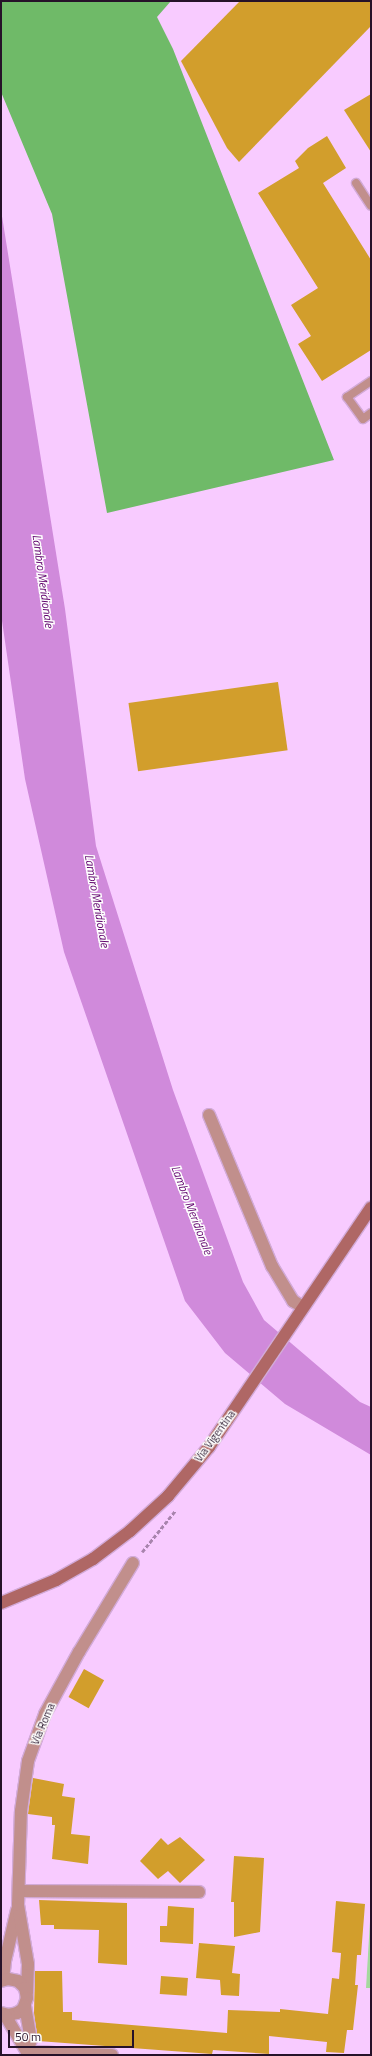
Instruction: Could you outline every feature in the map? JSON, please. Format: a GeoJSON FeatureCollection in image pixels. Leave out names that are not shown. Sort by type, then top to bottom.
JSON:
{"type":"FeatureCollection","features":[{"type":"Feature","properties":{"kind":"main road","name":"Via Vigentina"},"geometry":{"type":"LineString","coordinates":[[1,1603],[56,1580],[93,1559],[130,1531],[168,1496],[209,1447],[371,1208]]}},
{"type":"Feature","properties":{"kind":"street"},"geometry":{"type":"LineString","coordinates":[[209,1115],[272,1266],[293,1301],[303,1307]]}},
{"type":"Feature","properties":{"kind":"street","name":"Via Roma"},"geometry":{"type":"LineString","coordinates":[[27,1993],[25,1988],[18,1981],[8,1979],[2,1980],[18,1905],[21,1811],[28,1761],[49,1707],[79,1652],[133,1563]]}},
{"type":"Feature","properties":{"kind":"street"},"geometry":{"type":"LineString","coordinates":[[19,1891],[199,1892]]}},
{"type":"Feature","properties":{"kind":"street","name":"Via Roma"},"geometry":{"type":"LineString","coordinates":[[18,1905],[28,1964],[25,2006],[31,2039],[27,2053]]}},
{"type":"Feature","properties":{"kind":"street"},"geometry":{"type":"LineString","coordinates":[[25,2006],[17,2013],[3,2014],[27,2053],[112,2055]]}},
{"type":"Feature","properties":{"kind":"lane"},"geometry":{"type":"LineString","coordinates":[[356,183],[371,206]]}},
{"type":"Feature","properties":{"kind":"lane"},"geometry":{"type":"LineString","coordinates":[[371,381],[347,397],[363,419],[371,413]]}},
{"type":"Feature","properties":{"kind":"green space"},"geometry":{"type":"Polygon","coordinates":[[[1,1],[171,1],[157,17],[173,49],[334,460],[107,513],[52,214],[1,92],[1,1]]]}},
{"type":"Feature","properties":{"kind":"green space"},"geometry":{"type":"Polygon","coordinates":[[[370,1921],[371,1988],[366,1988],[370,1921]]]}},
{"type":"Feature","properties":{"kind":"water","name":"Lambro Meridionale"},"geometry":{"type":"Polygon","coordinates":[[[1,210],[65,609],[96,846],[173,1090],[243,1282],[264,1320],[360,1402],[371,1407],[371,1455],[285,1404],[225,1353],[185,1301],[64,952],[25,779],[1,614],[1,210]]]}},
{"type":"Feature","properties":{"kind":"building"},"geometry":{"type":"Polygon","coordinates":[[[240,1],[371,1],[371,26],[239,162],[227,148],[181,61],[240,1]]]}},
{"type":"Feature","properties":{"kind":"building"},"geometry":{"type":"Polygon","coordinates":[[[371,94],[371,152],[344,110],[371,94]]]}},
{"type":"Feature","properties":{"kind":"building"},"geometry":{"type":"Polygon","coordinates":[[[327,136],[346,168],[323,183],[371,260],[371,350],[322,381],[298,344],[311,336],[291,305],[318,288],[258,193],[299,168],[295,161],[308,148],[327,136]]]}},
{"type":"Feature","properties":{"kind":"building"},"geometry":{"type":"Polygon","coordinates":[[[278,682],[288,750],[138,771],[128,703],[278,682]]]}},
{"type":"Feature","properties":{"kind":"building"},"geometry":{"type":"Polygon","coordinates":[[[84,1669],[104,1680],[89,1708],[68,1697],[84,1669]]]}},
{"type":"Feature","properties":{"kind":"building"},"geometry":{"type":"Polygon","coordinates":[[[33,1778],[64,1784],[62,1796],[75,1798],[71,1834],[90,1836],[88,1864],[52,1859],[55,1825],[52,1825],[52,1817],[28,1814],[33,1778]]]}},
{"type":"Feature","properties":{"kind":"building"},"geometry":{"type":"Polygon","coordinates":[[[180,1837],[205,1860],[180,1883],[168,1871],[158,1879],[140,1861],[161,1838],[168,1845],[180,1837]]]}},
{"type":"Feature","properties":{"kind":"building"},"geometry":{"type":"Polygon","coordinates":[[[234,1856],[264,1858],[260,1932],[234,1937],[234,1902],[231,1902],[234,1856]]]}},
{"type":"Feature","properties":{"kind":"building"},"geometry":{"type":"Polygon","coordinates":[[[39,1900],[127,1903],[127,1965],[98,1963],[99,1930],[54,1929],[54,1925],[41,1925],[39,1900]]]}},
{"type":"Feature","properties":{"kind":"building"},"geometry":{"type":"Polygon","coordinates":[[[336,1901],[365,1904],[361,1955],[357,1955],[355,1985],[358,1985],[353,2030],[347,2030],[344,2053],[326,2052],[327,2042],[269,2036],[269,2054],[213,2050],[212,2054],[38,2041],[34,2013],[35,1971],[62,1971],[63,2012],[72,2012],[72,2020],[227,2033],[228,2010],[280,2012],[280,2009],[328,2014],[332,1978],[339,1979],[341,1953],[332,1952],[336,1901]]]}},
{"type":"Feature","properties":{"kind":"building"},"geometry":{"type":"Polygon","coordinates":[[[168,1906],[194,1908],[193,1944],[160,1942],[160,1926],[167,1926],[168,1906]]]}},
{"type":"Feature","properties":{"kind":"building"},"geometry":{"type":"Polygon","coordinates":[[[199,1943],[235,1946],[232,1973],[240,1974],[239,1996],[221,1995],[220,1980],[196,1978],[199,1943]]]}},
{"type":"Feature","properties":{"kind":"building"},"geometry":{"type":"Polygon","coordinates":[[[161,1976],[188,1978],[187,1996],[160,1994],[161,1976]]]}}]}
